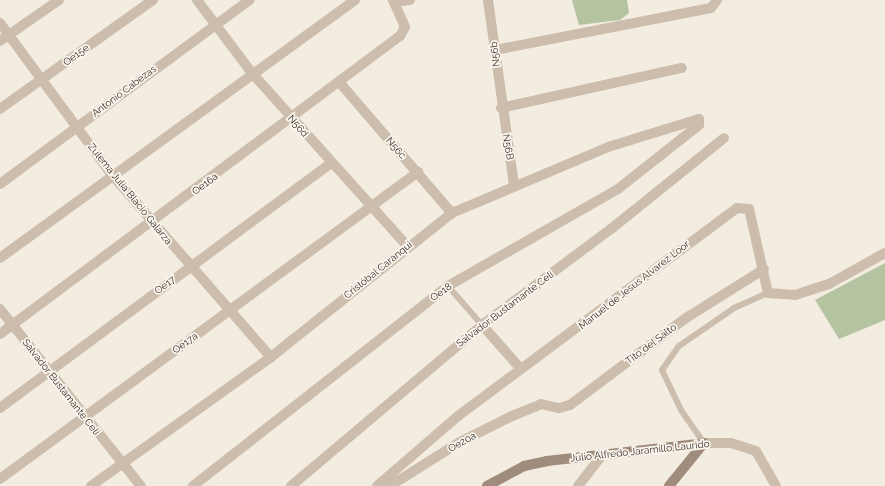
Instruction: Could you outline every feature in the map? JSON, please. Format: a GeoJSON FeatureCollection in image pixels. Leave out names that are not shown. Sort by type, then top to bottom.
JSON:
{"type":"FeatureCollection","features":[{"type":"Feature","properties":{"kind":"street"},"geometry":{"type":"LineString","coordinates":[[0,41],[58,0]]}},
{"type":"Feature","properties":{"kind":"street","name":"Oe15e"},"geometry":{"type":"LineString","coordinates":[[0,109],[153,0]]}},
{"type":"Feature","properties":{"kind":"street","name":"N56d"},"geometry":{"type":"LineString","coordinates":[[197,0],[214,25],[252,74],[369,206],[407,246]]}},
{"type":"Feature","properties":{"kind":"street","name":"Antonio Cabezas"},"geometry":{"type":"LineString","coordinates":[[0,184],[214,25],[250,0]]}},
{"type":"Feature","properties":{"kind":"street"},"geometry":{"type":"LineString","coordinates":[[0,258],[112,175],[355,0]]}},
{"type":"Feature","properties":{"kind":"street"},"geometry":{"type":"LineString","coordinates":[[394,1],[410,0]]}},
{"type":"Feature","properties":{"kind":"street","name":"N56b"},"geometry":{"type":"LineString","coordinates":[[488,0],[496,50],[501,108]]}},
{"type":"Feature","properties":{"kind":"street","name":"Oe16a"},"geometry":{"type":"LineString","coordinates":[[0,334],[292,119],[400,36],[405,28],[394,1]]}},
{"type":"Feature","properties":{"kind":"street"},"geometry":{"type":"LineString","coordinates":[[496,50],[714,4]]}},
{"type":"Feature","properties":{"kind":"street","name":"Zulema Julia Blacio Galarza"},"geometry":{"type":"LineString","coordinates":[[0,23],[112,175],[228,311],[270,357]]}},
{"type":"Feature","properties":{"kind":"street"},"geometry":{"type":"LineString","coordinates":[[501,108],[682,68]]}},
{"type":"Feature","properties":{"kind":"street","name":"N56c"},"geometry":{"type":"LineString","coordinates":[[340,83],[452,213]]}},
{"type":"Feature","properties":{"kind":"street","name":"N56B"},"geometry":{"type":"LineString","coordinates":[[501,108],[514,186]]}},
{"type":"Feature","properties":{"kind":"street","name":"Cristóbal Caranqui"},"geometry":{"type":"LineString","coordinates":[[91,486],[270,357],[407,246],[452,213],[608,147],[699,119]]}},
{"type":"Feature","properties":{"kind":"street","name":"Oe18"},"geometry":{"type":"LineString","coordinates":[[193,486],[448,286],[618,189],[699,125],[699,119]]}},
{"type":"Feature","properties":{"kind":"street","name":"Salvador Bustamante Celi"},"geometry":{"type":"LineString","coordinates":[[291,486],[482,325],[611,229],[724,138]]}},
{"type":"Feature","properties":{"kind":"street","name":"Oe17"},"geometry":{"type":"LineString","coordinates":[[0,408],[331,163]]}},
{"type":"Feature","properties":{"kind":"street","name":"Oe17a"},"geometry":{"type":"LineString","coordinates":[[0,480],[369,206],[418,172]]}},
{"type":"Feature","properties":{"kind":"street","name":"Manuel de Jesus Alvarez Loor"},"geometry":{"type":"LineString","coordinates":[[377,486],[520,368],[737,208],[749,209],[764,269]]}},
{"type":"Feature","properties":{"kind":"street"},"geometry":{"type":"LineString","coordinates":[[764,269],[768,293],[795,295],[829,284],[885,253]]}},
{"type":"Feature","properties":{"kind":"street","name":"Tito del Salto"},"geometry":{"type":"LineString","coordinates":[[538,405],[559,408],[570,405],[686,318],[764,269]]}},
{"type":"Feature","properties":{"kind":"street","name":"Salvador Bustamante Celi"},"geometry":{"type":"LineString","coordinates":[[0,308],[84,418],[140,486]]}},
{"type":"Feature","properties":{"kind":"street"},"geometry":{"type":"LineString","coordinates":[[482,325],[520,368]]}},
{"type":"Feature","properties":{"kind":"street","name":"Oe20a"},"geometry":{"type":"LineString","coordinates":[[390,486],[460,442],[538,405]]}},
{"type":"Feature","properties":{"kind":"street","name":"Julio Alfredo Jaramillo Laurido"},"geometry":{"type":"LineString","coordinates":[[487,486],[524,466],[704,443],[731,442],[756,451],[776,486]]}},
{"type":"Feature","properties":{"kind":"street"},"geometry":{"type":"LineString","coordinates":[[669,486],[704,443]]}},
{"type":"Feature","properties":{"kind":"street"},"geometry":{"type":"LineString","coordinates":[[578,486],[602,455]]}},
{"type":"Feature","properties":{"kind":"lane"},"geometry":{"type":"LineString","coordinates":[[448,286],[482,325]]}},
{"type":"Feature","properties":{"kind":"lane"},"geometry":{"type":"LineString","coordinates":[[704,443],[681,410],[662,370],[679,346],[734,308],[768,293]]}},
{"type":"Feature","properties":{"kind":"green space"},"geometry":{"type":"Polygon","coordinates":[[[572,0],[627,0],[629,13],[620,20],[579,25],[572,0]]]}},
{"type":"Feature","properties":{"kind":"green space"},"geometry":{"type":"Polygon","coordinates":[[[885,263],[885,320],[839,339],[815,300],[885,263]]]}}]}
